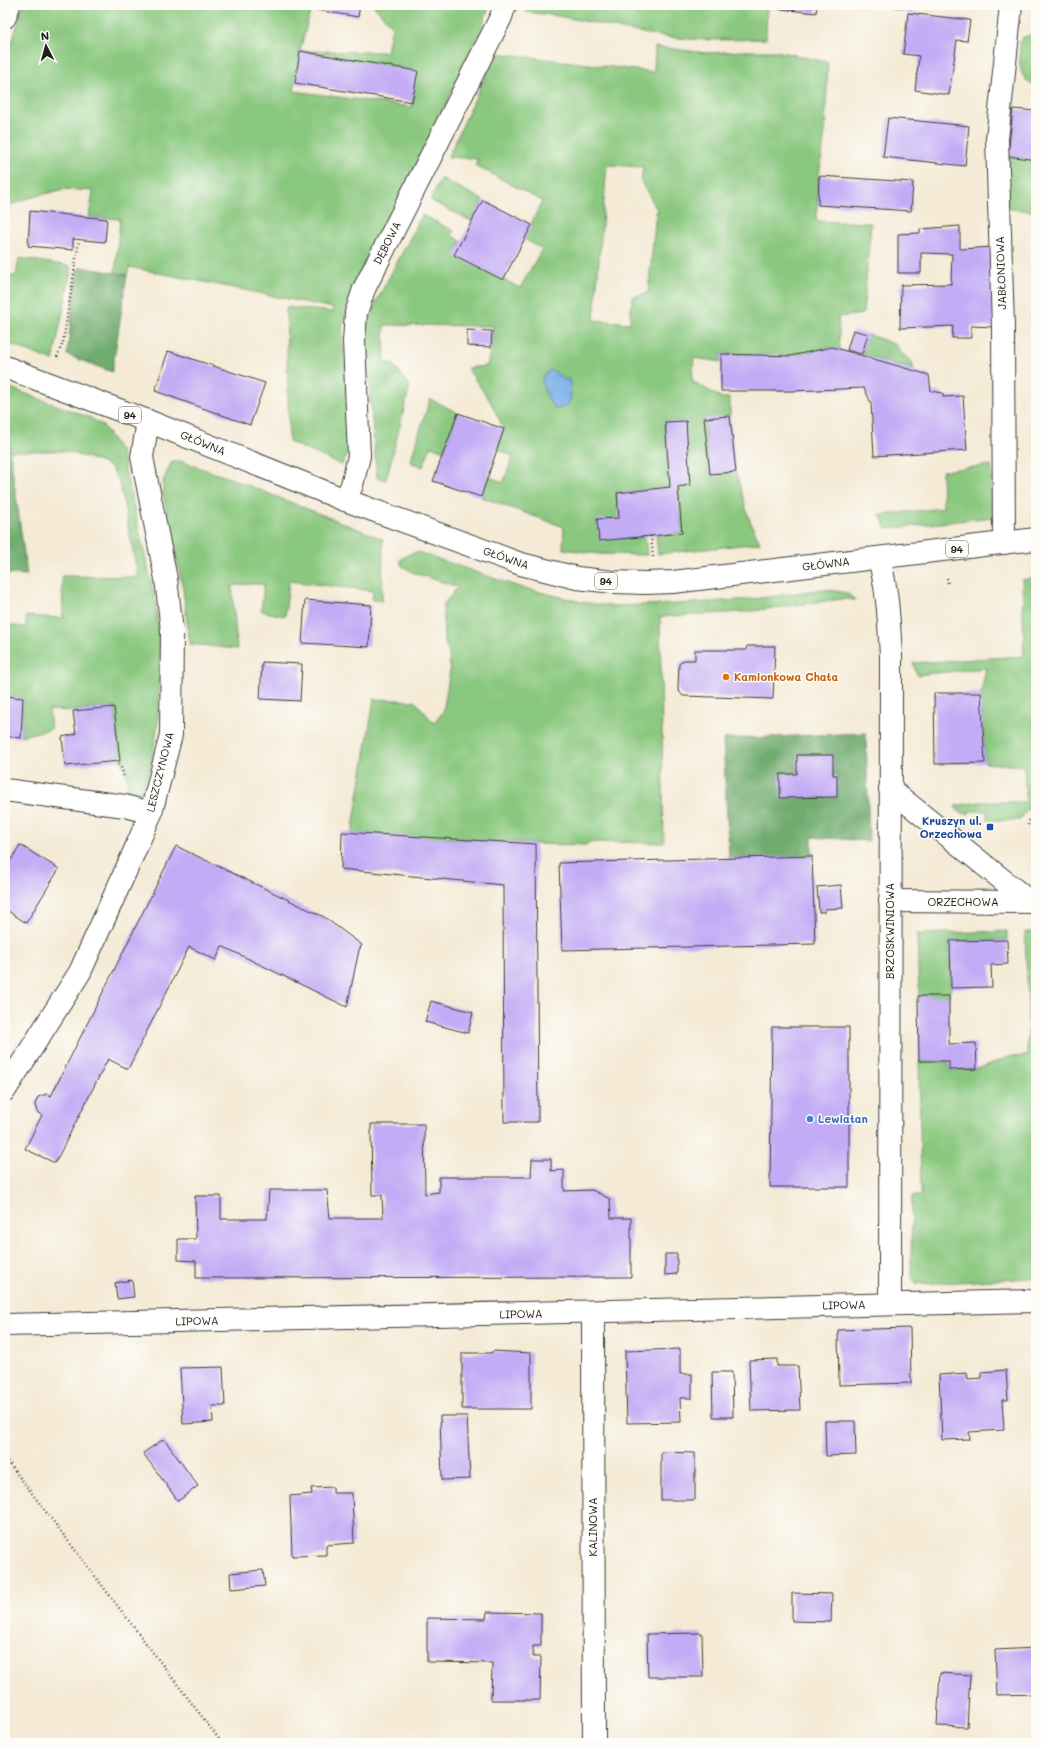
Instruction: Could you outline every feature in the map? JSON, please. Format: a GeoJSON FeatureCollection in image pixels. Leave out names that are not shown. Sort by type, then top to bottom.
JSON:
{"type":"FeatureCollection","features":[{"type":"Feature","properties":{"kind":"street"},"geometry":{"type":"LineString","coordinates":[[5,17],[9,5]]}},
{"type":"Feature","properties":{"kind":"street","name":"DĘBOWA"},"geometry":{"type":"LineString","coordinates":[[345,500],[352,485],[359,456],[354,341],[356,314],[364,289],[502,16],[505,5]]}},
{"type":"Feature","properties":{"kind":"street","name":"JABŁONIOWA"},"geometry":{"type":"LineString","coordinates":[[1004,543],[1003,327],[997,139],[1011,5]]}},
{"type":"Feature","properties":{"kind":"street","name":"GŁÓWNA"},"geometry":{"type":"LineString","coordinates":[[5,367],[148,421],[345,500],[521,564],[572,577],[620,582],[673,582],[1036,539]]}},
{"type":"Feature","properties":{"kind":"street","name":"LESZCZYNOWA"},"geometry":{"type":"LineString","coordinates":[[5,1090],[80,972],[151,813],[172,735],[172,631],[166,579],[142,457],[148,421]]}},
{"type":"Feature","properties":{"kind":"street","name":"BRZOSKWINIOWA"},"geometry":{"type":"LineString","coordinates":[[879,558],[884,575],[891,656],[890,1304]]}},
{"type":"Feature","properties":{"kind":"street"},"geometry":{"type":"LineString","coordinates":[[890,789],[1033,902]]}},
{"type":"Feature","properties":{"kind":"street"},"geometry":{"type":"LineString","coordinates":[[5,790],[125,806],[151,813]]}},
{"type":"Feature","properties":{"kind":"street","name":"ORZECHOWA"},"geometry":{"type":"LineString","coordinates":[[890,901],[1033,902]]}},
{"type":"Feature","properties":{"kind":"street","name":"LIPOWA"},"geometry":{"type":"LineString","coordinates":[[5,1325],[890,1304],[1036,1302]]}},
{"type":"Feature","properties":{"kind":"street","name":"KALINOWA"},"geometry":{"type":"LineString","coordinates":[[593,1312],[594,1743]]}},
{"type":"Feature","properties":{"kind":"path"},"geometry":{"type":"LineString","coordinates":[[57,357],[63,343],[79,240]]}},
{"type":"Feature","properties":{"kind":"path"},"geometry":{"type":"LineString","coordinates":[[651,536],[652,551]]}},
{"type":"Feature","properties":{"kind":"path"},"geometry":{"type":"LineString","coordinates":[[1028,825],[1036,802]]}},
{"type":"Feature","properties":{"kind":"path"},"geometry":{"type":"LineString","coordinates":[[5,1458],[222,1743]]}},
{"type":"Feature","properties":{"kind":"green space"},"geometry":{"type":"Polygon","coordinates":[[[23,5],[312,5],[300,51],[387,52],[392,26],[373,5],[490,5],[479,34],[347,312],[342,328],[346,373],[348,453],[342,465],[289,442],[286,307],[333,312],[333,308],[129,267],[127,275],[115,273],[120,219],[89,217],[93,191],[64,189],[29,198],[5,207],[5,66],[23,5]],[[300,51],[294,91],[412,107],[417,71],[300,51]]]}},
{"type":"Feature","properties":{"kind":"green space"},"geometry":{"type":"Polygon","coordinates":[[[527,5],[767,5],[766,39],[704,40],[668,37],[562,17],[526,12],[527,5]]]}},
{"type":"Feature","properties":{"kind":"green space"},"geometry":{"type":"Polygon","coordinates":[[[1030,35],[1036,35],[1036,86],[1025,79],[1020,68],[1020,42],[1022,38],[1030,35]]]}},
{"type":"Feature","properties":{"kind":"green space"},"geometry":{"type":"Polygon","coordinates":[[[655,47],[707,53],[776,51],[828,62],[825,131],[819,176],[816,221],[871,223],[863,314],[838,317],[840,349],[832,347],[790,356],[721,354],[721,362],[694,358],[692,381],[722,398],[730,398],[730,416],[704,419],[710,474],[736,472],[748,516],[760,543],[658,554],[656,536],[682,533],[678,487],[690,484],[685,421],[665,423],[670,487],[617,493],[619,518],[598,520],[599,540],[645,537],[647,555],[599,554],[563,549],[564,527],[481,497],[488,476],[503,483],[513,456],[497,449],[504,429],[490,401],[467,368],[487,366],[493,326],[384,325],[385,363],[392,363],[410,386],[386,480],[377,478],[364,325],[422,215],[454,231],[451,235],[461,241],[455,254],[520,288],[542,249],[524,239],[542,201],[475,165],[478,159],[448,157],[496,53],[654,72],[655,47]],[[607,165],[594,320],[630,323],[632,297],[648,293],[656,212],[658,211],[641,182],[643,167],[607,165]]]}},
{"type":"Feature","properties":{"kind":"green space"},"geometry":{"type":"Polygon","coordinates":[[[1008,156],[1036,160],[1036,211],[1007,209],[1008,156]]]}},
{"type":"Feature","properties":{"kind":"green space"},"geometry":{"type":"Polygon","coordinates":[[[441,178],[483,200],[471,221],[430,200],[441,178]]]}},
{"type":"Feature","properties":{"kind":"green space"},"geometry":{"type":"Polygon","coordinates":[[[19,258],[70,266],[71,271],[53,361],[5,342],[5,275],[16,276],[19,258]]]}},
{"type":"Feature","properties":{"kind":"green space"},"geometry":{"type":"Polygon","coordinates":[[[81,267],[127,275],[112,372],[67,355],[77,270],[81,267]]]}},
{"type":"Feature","properties":{"kind":"green space"},"geometry":{"type":"Polygon","coordinates":[[[868,334],[896,345],[901,353],[912,362],[914,370],[862,354],[868,334]]]}},
{"type":"Feature","properties":{"kind":"green space"},"geometry":{"type":"Polygon","coordinates":[[[5,386],[91,418],[103,426],[121,452],[156,603],[160,655],[158,722],[151,766],[142,793],[133,799],[129,798],[127,776],[120,761],[114,707],[73,711],[49,710],[51,729],[21,736],[23,698],[5,696],[5,625],[26,627],[26,616],[63,618],[62,576],[138,577],[120,485],[111,467],[92,459],[64,451],[11,451],[5,416],[5,386]]]}},
{"type":"Feature","properties":{"kind":"green space"},"geometry":{"type":"Polygon","coordinates":[[[430,399],[458,413],[444,451],[431,446],[423,467],[410,462],[430,399]]]}},
{"type":"Feature","properties":{"kind":"green space"},"geometry":{"type":"Polygon","coordinates":[[[5,416],[27,575],[5,574],[5,416]]]}},
{"type":"Feature","properties":{"kind":"green space"},"geometry":{"type":"Polygon","coordinates":[[[172,461],[180,461],[232,479],[383,539],[382,601],[372,600],[373,591],[289,581],[285,616],[261,611],[264,584],[232,586],[237,649],[190,644],[183,589],[163,494],[163,481],[172,461]]]}},
{"type":"Feature","properties":{"kind":"green space"},"geometry":{"type":"Polygon","coordinates":[[[991,465],[994,517],[887,529],[880,515],[943,508],[942,471],[991,465]]]}},
{"type":"Feature","properties":{"kind":"green space"},"geometry":{"type":"Polygon","coordinates":[[[418,552],[519,587],[582,602],[611,606],[678,604],[753,599],[824,589],[847,593],[855,600],[842,599],[744,612],[660,617],[664,843],[588,842],[587,845],[536,844],[352,833],[374,699],[415,701],[434,723],[443,712],[450,671],[449,654],[444,640],[443,605],[458,587],[414,573],[402,566],[400,560],[409,554],[418,552]]]}},
{"type":"Feature","properties":{"kind":"green space"},"geometry":{"type":"Polygon","coordinates":[[[1036,577],[1036,794],[1031,812],[1028,809],[1020,820],[987,820],[987,811],[969,811],[969,814],[960,813],[955,806],[979,802],[1026,802],[1024,766],[985,763],[981,693],[986,668],[917,675],[913,663],[1024,656],[1022,580],[1036,577]]]}},
{"type":"Feature","properties":{"kind":"green space"},"geometry":{"type":"Polygon","coordinates":[[[866,733],[869,841],[812,837],[812,856],[729,858],[723,739],[866,733]],[[797,755],[797,774],[781,798],[837,797],[837,775],[833,775],[833,755],[797,755]]]}},
{"type":"Feature","properties":{"kind":"green space"},"geometry":{"type":"Polygon","coordinates":[[[1007,931],[1007,940],[950,941],[951,988],[949,996],[919,998],[917,934],[1007,931]]]}},
{"type":"Feature","properties":{"kind":"green space"},"geometry":{"type":"Polygon","coordinates":[[[1025,932],[1036,932],[1036,1278],[917,1284],[912,1278],[911,1261],[912,1196],[921,1196],[919,1061],[949,1061],[949,1070],[977,1069],[1008,1057],[1027,1056],[1028,1007],[1025,932]]]}},
{"type":"Feature","properties":{"kind":"water"},"geometry":{"type":"Polygon","coordinates":[[[550,370],[554,371],[564,380],[567,378],[569,380],[571,391],[570,400],[566,406],[561,408],[555,409],[544,390],[542,377],[550,370]]]}},
{"type":"Feature","properties":{"kind":"building"},"geometry":{"type":"Polygon","coordinates":[[[312,5],[360,5],[358,17],[311,9],[312,5]]]}},
{"type":"Feature","properties":{"kind":"building"},"geometry":{"type":"Polygon","coordinates":[[[772,5],[817,5],[816,13],[771,8],[772,5]]]}},
{"type":"Feature","properties":{"kind":"building"},"geometry":{"type":"Polygon","coordinates":[[[872,5],[918,5],[918,9],[872,5]]]}},
{"type":"Feature","properties":{"kind":"building"},"geometry":{"type":"Polygon","coordinates":[[[908,13],[970,20],[967,41],[957,40],[949,95],[915,90],[919,56],[903,54],[908,13]]]}},
{"type":"Feature","properties":{"kind":"building"},"geometry":{"type":"Polygon","coordinates":[[[300,51],[418,71],[412,102],[295,83],[300,51]]]}},
{"type":"Feature","properties":{"kind":"building"},"geometry":{"type":"Polygon","coordinates":[[[1013,109],[1036,111],[1036,160],[1008,156],[1013,109]]]}},
{"type":"Feature","properties":{"kind":"building"},"geometry":{"type":"Polygon","coordinates":[[[888,118],[969,126],[965,166],[883,157],[888,118]]]}},
{"type":"Feature","properties":{"kind":"building"},"geometry":{"type":"Polygon","coordinates":[[[819,176],[913,182],[911,211],[818,205],[819,176]]]}},
{"type":"Feature","properties":{"kind":"building"},"geometry":{"type":"Polygon","coordinates":[[[483,200],[532,225],[503,280],[454,255],[483,200]]]}},
{"type":"Feature","properties":{"kind":"building"},"geometry":{"type":"Polygon","coordinates":[[[30,211],[107,219],[105,242],[73,239],[73,250],[28,246],[30,211]]]}},
{"type":"Feature","properties":{"kind":"building"},"geometry":{"type":"Polygon","coordinates":[[[960,226],[960,249],[994,247],[994,327],[971,326],[971,338],[952,338],[953,326],[900,328],[901,285],[951,284],[952,254],[921,253],[921,273],[898,273],[898,234],[920,233],[920,229],[960,226]]]}},
{"type":"Feature","properties":{"kind":"building"},"geometry":{"type":"Polygon","coordinates":[[[467,330],[492,331],[491,347],[467,346],[467,330]]]}},
{"type":"Feature","properties":{"kind":"building"},"geometry":{"type":"Polygon","coordinates":[[[853,330],[868,334],[862,354],[847,350],[853,330]]]}},
{"type":"Feature","properties":{"kind":"building"},"geometry":{"type":"Polygon","coordinates":[[[832,347],[929,375],[931,391],[943,393],[943,397],[963,396],[967,450],[874,456],[871,403],[864,388],[792,391],[721,391],[721,354],[790,356],[832,347]]]}},
{"type":"Feature","properties":{"kind":"building"},"geometry":{"type":"Polygon","coordinates":[[[168,351],[265,383],[250,425],[155,391],[168,351]]]}},
{"type":"Feature","properties":{"kind":"building"},"geometry":{"type":"Polygon","coordinates":[[[458,413],[504,429],[481,497],[433,481],[458,413]]]}},
{"type":"Feature","properties":{"kind":"building"},"geometry":{"type":"Polygon","coordinates":[[[730,416],[736,472],[710,474],[704,418],[730,416]]]}},
{"type":"Feature","properties":{"kind":"building"},"geometry":{"type":"Polygon","coordinates":[[[686,421],[690,485],[678,487],[682,533],[599,541],[597,519],[619,518],[617,493],[670,487],[665,422],[686,421]]]}},
{"type":"Feature","properties":{"kind":"building"},"geometry":{"type":"Polygon","coordinates":[[[305,600],[371,605],[369,647],[302,643],[305,600]]]}},
{"type":"Feature","properties":{"kind":"building","name":"Kamionkowa Chata"},"geometry":{"type":"Polygon","coordinates":[[[747,646],[775,646],[773,699],[683,696],[678,690],[679,664],[684,660],[695,660],[695,650],[746,650],[747,646]]]}},
{"type":"Feature","properties":{"kind":"building"},"geometry":{"type":"Polygon","coordinates":[[[262,662],[302,664],[300,701],[260,699],[262,662]]]}},
{"type":"Feature","properties":{"kind":"building"},"geometry":{"type":"Polygon","coordinates":[[[934,693],[981,693],[985,763],[935,764],[934,693]]]}},
{"type":"Feature","properties":{"kind":"building"},"geometry":{"type":"Polygon","coordinates":[[[5,696],[23,698],[21,738],[5,736],[5,696]]]}},
{"type":"Feature","properties":{"kind":"building"},"geometry":{"type":"Polygon","coordinates":[[[114,707],[120,761],[65,766],[62,737],[76,734],[73,711],[114,707]]]}},
{"type":"Feature","properties":{"kind":"building"},"geometry":{"type":"Polygon","coordinates":[[[797,755],[833,755],[833,775],[837,775],[837,797],[780,798],[780,774],[797,774],[797,755]]]}},
{"type":"Feature","properties":{"kind":"building"},"geometry":{"type":"Polygon","coordinates":[[[342,832],[536,844],[538,1122],[504,1122],[503,885],[341,869],[342,832]]]}},
{"type":"Feature","properties":{"kind":"building"},"geometry":{"type":"Polygon","coordinates":[[[20,845],[59,869],[26,923],[5,909],[5,870],[20,845]]]}},
{"type":"Feature","properties":{"kind":"building"},"geometry":{"type":"Polygon","coordinates":[[[176,846],[324,917],[362,945],[359,950],[347,1007],[222,946],[216,960],[189,947],[128,1069],[108,1059],[55,1163],[25,1149],[42,1115],[37,1112],[35,1104],[38,1097],[46,1094],[51,1096],[176,846]]]}},
{"type":"Feature","properties":{"kind":"building"},"geometry":{"type":"Polygon","coordinates":[[[812,856],[815,944],[562,950],[559,863],[812,856]]]}},
{"type":"Feature","properties":{"kind":"building"},"geometry":{"type":"Polygon","coordinates":[[[841,885],[843,908],[825,909],[825,912],[819,912],[817,887],[841,885]]]}},
{"type":"Feature","properties":{"kind":"building"},"geometry":{"type":"Polygon","coordinates":[[[1007,940],[1008,964],[991,965],[992,987],[951,988],[950,941],[1007,940]]]}},
{"type":"Feature","properties":{"kind":"building"},"geometry":{"type":"Polygon","coordinates":[[[918,996],[949,996],[949,1044],[976,1043],[977,1069],[949,1070],[949,1061],[919,1061],[918,996]]]}},
{"type":"Feature","properties":{"kind":"building"},"geometry":{"type":"Polygon","coordinates":[[[431,1001],[473,1012],[468,1033],[425,1022],[431,1001]]]}},
{"type":"Feature","properties":{"kind":"building","name":"Lewiatan"},"geometry":{"type":"Polygon","coordinates":[[[772,1027],[849,1027],[849,1187],[770,1187],[772,1027]]]}},
{"type":"Feature","properties":{"kind":"building"},"geometry":{"type":"Polygon","coordinates":[[[371,1124],[424,1124],[425,1194],[439,1192],[439,1177],[531,1177],[532,1159],[551,1159],[551,1171],[564,1170],[564,1191],[592,1190],[610,1199],[611,1218],[631,1218],[631,1277],[196,1278],[196,1261],[178,1260],[178,1239],[196,1239],[195,1196],[221,1196],[221,1219],[267,1219],[269,1190],[327,1190],[330,1218],[383,1218],[382,1195],[372,1195],[371,1124]]]}},
{"type":"Feature","properties":{"kind":"building"},"geometry":{"type":"Polygon","coordinates":[[[665,1254],[677,1254],[677,1274],[665,1275],[665,1254]]]}},
{"type":"Feature","properties":{"kind":"building"},"geometry":{"type":"Polygon","coordinates":[[[132,1280],[134,1297],[117,1299],[115,1283],[132,1280]]]}},
{"type":"Feature","properties":{"kind":"building"},"geometry":{"type":"Polygon","coordinates":[[[910,1328],[911,1383],[839,1385],[838,1330],[910,1328]]]}},
{"type":"Feature","properties":{"kind":"building"},"geometry":{"type":"Polygon","coordinates":[[[680,1349],[680,1374],[692,1374],[692,1398],[680,1398],[681,1422],[627,1423],[625,1351],[680,1349]]]}},
{"type":"Feature","properties":{"kind":"building"},"geometry":{"type":"Polygon","coordinates":[[[493,1351],[531,1353],[531,1409],[462,1409],[462,1353],[491,1353],[493,1351]]]}},
{"type":"Feature","properties":{"kind":"building"},"geometry":{"type":"Polygon","coordinates":[[[777,1359],[777,1366],[798,1366],[800,1410],[751,1411],[749,1360],[777,1359]]]}},
{"type":"Feature","properties":{"kind":"building"},"geometry":{"type":"Polygon","coordinates":[[[223,1367],[225,1406],[212,1406],[213,1422],[183,1424],[180,1368],[223,1367]]]}},
{"type":"Feature","properties":{"kind":"building"},"geometry":{"type":"Polygon","coordinates":[[[1006,1370],[1008,1400],[1002,1400],[1004,1430],[969,1432],[970,1439],[942,1440],[939,1375],[967,1373],[968,1379],[981,1378],[981,1372],[1006,1370]]]}},
{"type":"Feature","properties":{"kind":"building"},"geometry":{"type":"Polygon","coordinates":[[[712,1372],[732,1372],[733,1417],[713,1417],[712,1372]]]}},
{"type":"Feature","properties":{"kind":"building"},"geometry":{"type":"Polygon","coordinates":[[[440,1416],[467,1416],[470,1479],[442,1480],[440,1416]]]}},
{"type":"Feature","properties":{"kind":"building"},"geometry":{"type":"Polygon","coordinates":[[[825,1421],[855,1421],[856,1455],[826,1456],[825,1421]]]}},
{"type":"Feature","properties":{"kind":"building"},"geometry":{"type":"Polygon","coordinates":[[[164,1439],[198,1486],[178,1501],[143,1453],[164,1439]]]}},
{"type":"Feature","properties":{"kind":"building"},"geometry":{"type":"Polygon","coordinates":[[[661,1452],[695,1453],[695,1500],[661,1500],[661,1452]]]}},
{"type":"Feature","properties":{"kind":"building"},"geometry":{"type":"Polygon","coordinates":[[[333,1487],[333,1493],[352,1493],[354,1543],[326,1545],[326,1555],[292,1556],[290,1496],[312,1494],[311,1488],[333,1487]]]}},
{"type":"Feature","properties":{"kind":"building"},"geometry":{"type":"Polygon","coordinates":[[[263,1570],[265,1586],[231,1589],[230,1573],[263,1570]]]}},
{"type":"Feature","properties":{"kind":"building"},"geometry":{"type":"Polygon","coordinates":[[[792,1593],[832,1594],[831,1622],[792,1621],[792,1593]]]}},
{"type":"Feature","properties":{"kind":"building"},"geometry":{"type":"Polygon","coordinates":[[[487,1612],[541,1613],[541,1646],[533,1646],[533,1657],[541,1657],[540,1700],[491,1700],[492,1663],[427,1662],[427,1618],[486,1619],[487,1612]]]}},
{"type":"Feature","properties":{"kind":"building"},"geometry":{"type":"Polygon","coordinates":[[[702,1633],[703,1677],[648,1677],[647,1634],[702,1633]]]}},
{"type":"Feature","properties":{"kind":"building"},"geometry":{"type":"Polygon","coordinates":[[[1036,1648],[1036,1694],[997,1695],[995,1650],[1036,1648]]]}},
{"type":"Feature","properties":{"kind":"building"},"geometry":{"type":"Polygon","coordinates":[[[940,1673],[970,1675],[967,1727],[937,1726],[940,1673]]]}},
{"type":"Feature","properties":{"kind":"place","name":"Kamionkowa Chata"},"geometry":{"type":"Point","coordinates":[726,677]}},
{"type":"Feature","properties":{"kind":"place","name":"Kruszyn ul. Orzechowa"},"geometry":{"type":"Point","coordinates":[990,827]}},
{"type":"Feature","properties":{"kind":"place","name":"Lewiatan"},"geometry":{"type":"Point","coordinates":[810,1119]}}]}
